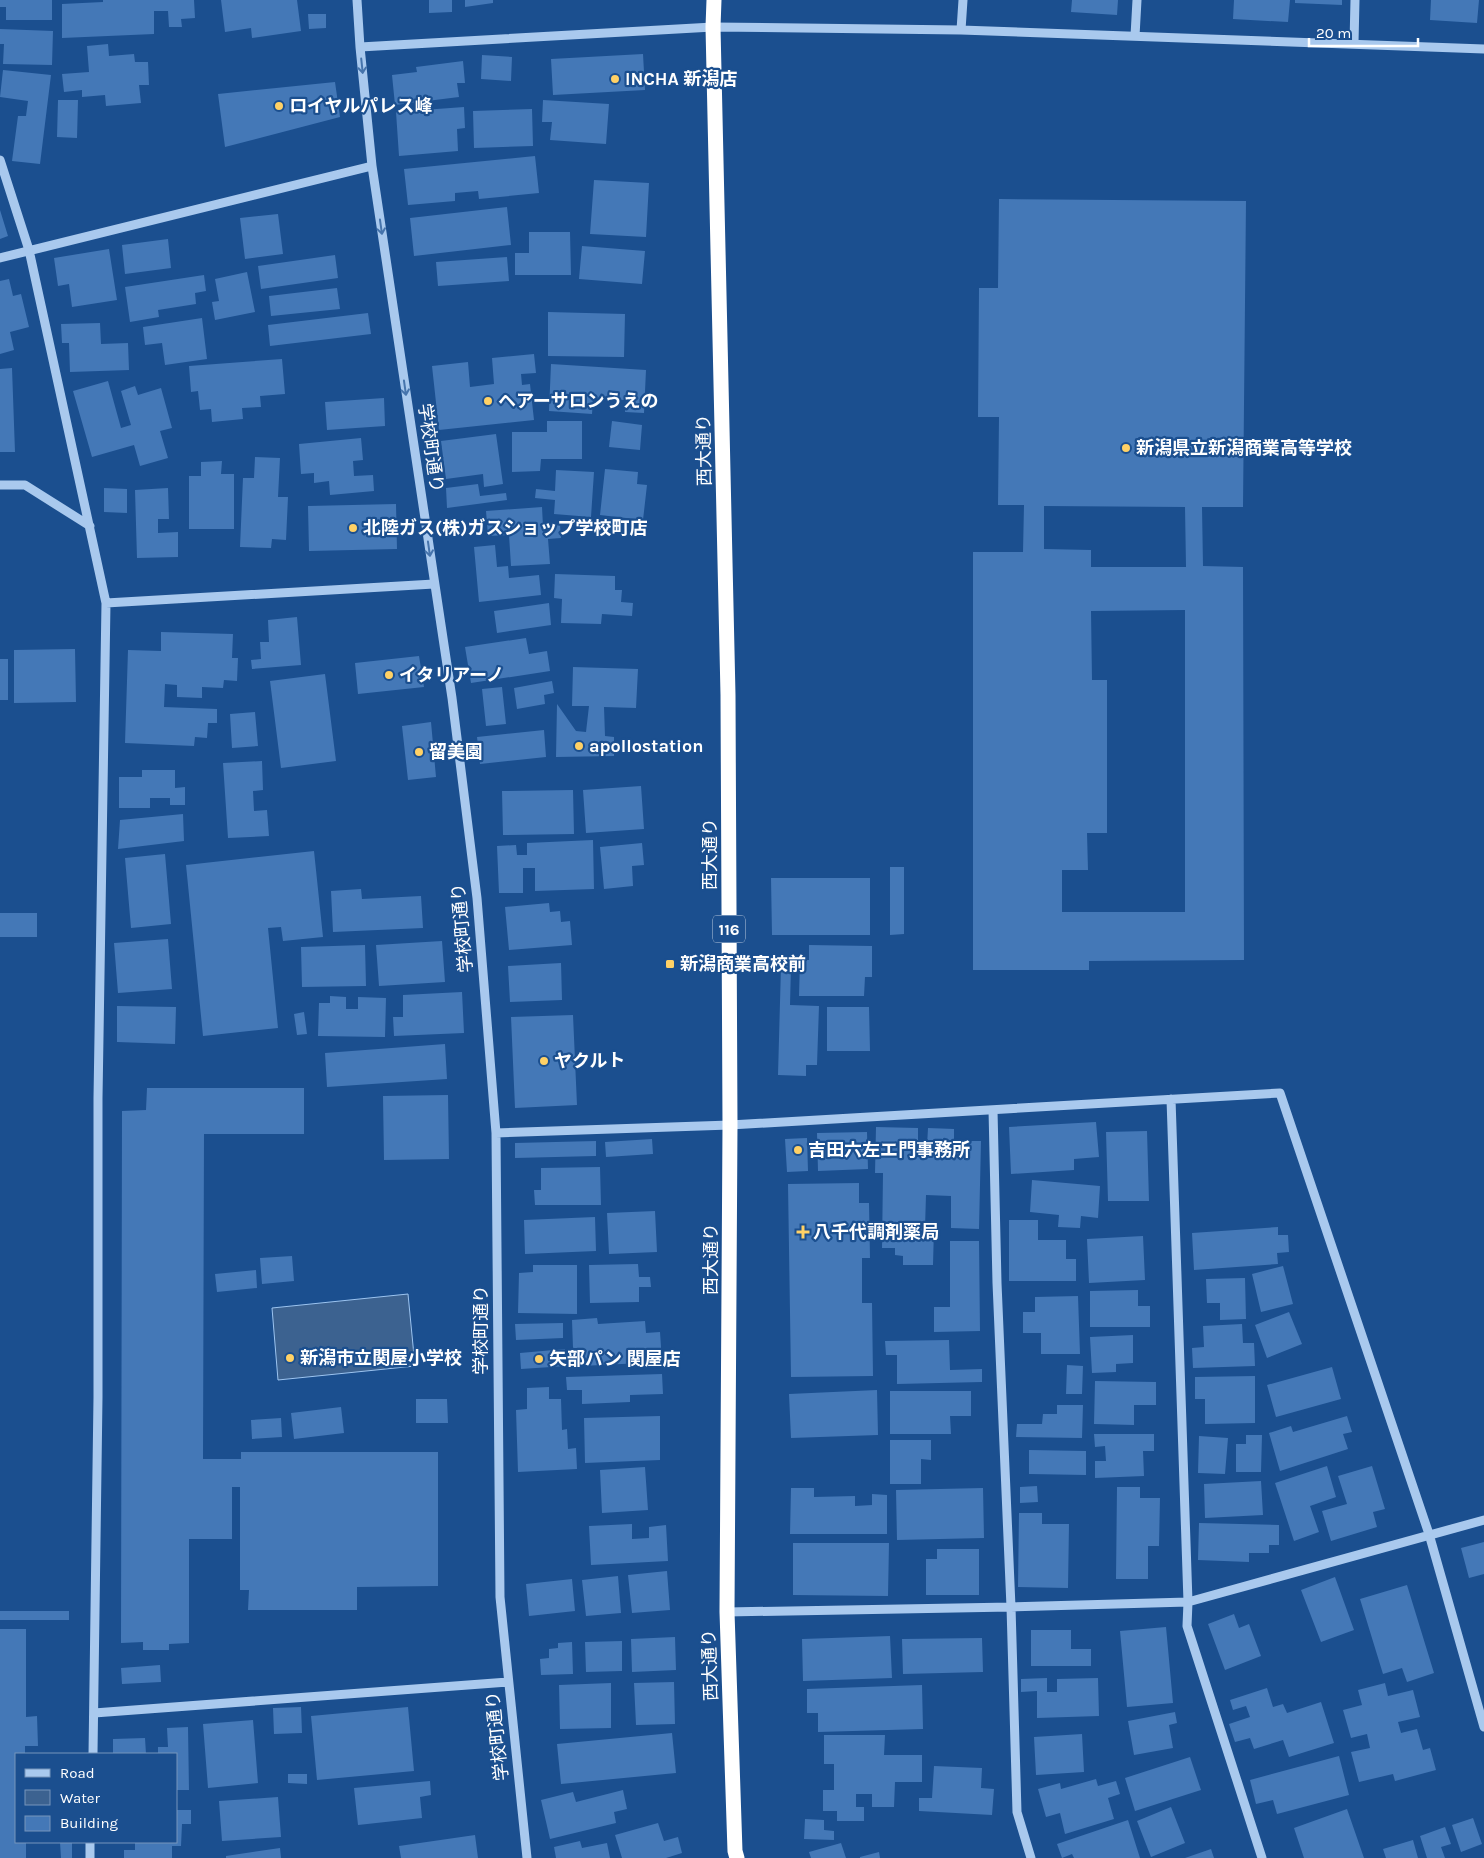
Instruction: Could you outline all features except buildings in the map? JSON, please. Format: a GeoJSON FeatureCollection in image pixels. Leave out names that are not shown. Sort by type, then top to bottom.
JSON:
{"type":"FeatureCollection","features":[{"type":"Feature","properties":{"kind":"highway","name":"西大通り"},"geometry":{"type":"LineString","coordinates":[[714,0],[713,27],[728,695],[730,1125],[727,1612],[735,1851],[737,1858]]}},
{"type":"Feature","properties":{"kind":"street","name":"学校町通り"},"geometry":{"type":"LineString","coordinates":[[357,0],[372,166],[452,698],[477,898],[496,1133],[500,1597],[527,1858]]}},
{"type":"Feature","properties":{"kind":"street"},"geometry":{"type":"LineString","coordinates":[[961,30],[963,0]]}},
{"type":"Feature","properties":{"kind":"street"},"geometry":{"type":"LineString","coordinates":[[1135,36],[1137,0]]}},
{"type":"Feature","properties":{"kind":"street"},"geometry":{"type":"LineString","coordinates":[[1354,43],[1355,0]]}},
{"type":"Feature","properties":{"kind":"street"},"geometry":{"type":"LineString","coordinates":[[360,47],[713,27],[961,30],[1484,49]]}},
{"type":"Feature","properties":{"kind":"street"},"geometry":{"type":"LineString","coordinates":[[0,160],[29,250],[106,604],[98,1098],[98,1397],[93,1753]]}},
{"type":"Feature","properties":{"kind":"street"},"geometry":{"type":"LineString","coordinates":[[0,258],[372,166]]}},
{"type":"Feature","properties":{"kind":"street"},"geometry":{"type":"LineString","coordinates":[[0,485],[25,485],[90,526]]}},
{"type":"Feature","properties":{"kind":"street"},"geometry":{"type":"LineString","coordinates":[[106,604],[434,584]]}},
{"type":"Feature","properties":{"kind":"street"},"geometry":{"type":"LineString","coordinates":[[496,1133],[730,1125],[1280,1093],[1429,1534],[1484,1728]]}},
{"type":"Feature","properties":{"kind":"street"},"geometry":{"type":"LineString","coordinates":[[1171,1099],[1188,1602],[1187,1626],[1262,1858]]}},
{"type":"Feature","properties":{"kind":"street"},"geometry":{"type":"LineString","coordinates":[[993,1110],[997,1283],[1011,1607],[1017,1812],[1031,1858]]}},
{"type":"Feature","properties":{"kind":"street"},"geometry":{"type":"LineString","coordinates":[[727,1612],[1188,1602],[1484,1520]]}},
{"type":"Feature","properties":{"kind":"street"},"geometry":{"type":"LineString","coordinates":[[94,1713],[508,1682]]}},
{"type":"Feature","properties":{"kind":"street"},"geometry":{"type":"LineString","coordinates":[[90,1843],[90,1858]]}},
{"type":"Feature","properties":{"kind":"water"},"geometry":{"type":"Polygon","coordinates":[[[408,1294],[415,1366],[278,1380],[272,1308],[408,1294]]]}},
{"type":"Feature","properties":{"kind":"place","name":"INCHA 新潟店"},"geometry":{"type":"Point","coordinates":[615,79]}},
{"type":"Feature","properties":{"kind":"place","name":"ロイヤルパレス峰"},"geometry":{"type":"Point","coordinates":[279,106]}},
{"type":"Feature","properties":{"kind":"place","name":"ヘアーサロンうえの"},"geometry":{"type":"Point","coordinates":[488,401]}},
{"type":"Feature","properties":{"kind":"place","name":"新潟県立新潟商業高等学校"},"geometry":{"type":"Point","coordinates":[1126,448]}},
{"type":"Feature","properties":{"kind":"place","name":"北陸ガス(株)ガスショップ学校町店"},"geometry":{"type":"Point","coordinates":[353,528]}},
{"type":"Feature","properties":{"kind":"place","name":"イタリアーノ"},"geometry":{"type":"Point","coordinates":[389,675]}},
{"type":"Feature","properties":{"kind":"place","name":"apollostation"},"geometry":{"type":"Point","coordinates":[579,746]}},
{"type":"Feature","properties":{"kind":"place","name":"留美園"},"geometry":{"type":"Point","coordinates":[419,752]}},
{"type":"Feature","properties":{"kind":"place","name":"新潟商業高校前"},"geometry":{"type":"Point","coordinates":[670,964]}},
{"type":"Feature","properties":{"kind":"place","name":"ヤクルト"},"geometry":{"type":"Point","coordinates":[544,1061]}},
{"type":"Feature","properties":{"kind":"place","name":"吉田六左エ門事務所"},"geometry":{"type":"Point","coordinates":[798,1150]}},
{"type":"Feature","properties":{"kind":"place","name":"八千代調剤薬局"},"geometry":{"type":"Point","coordinates":[803,1232]}},
{"type":"Feature","properties":{"kind":"place","name":"新潟市立関屋小学校"},"geometry":{"type":"Point","coordinates":[290,1358]}},
{"type":"Feature","properties":{"kind":"place","name":"矢部パン 関屋店"},"geometry":{"type":"Point","coordinates":[539,1359]}}]}
